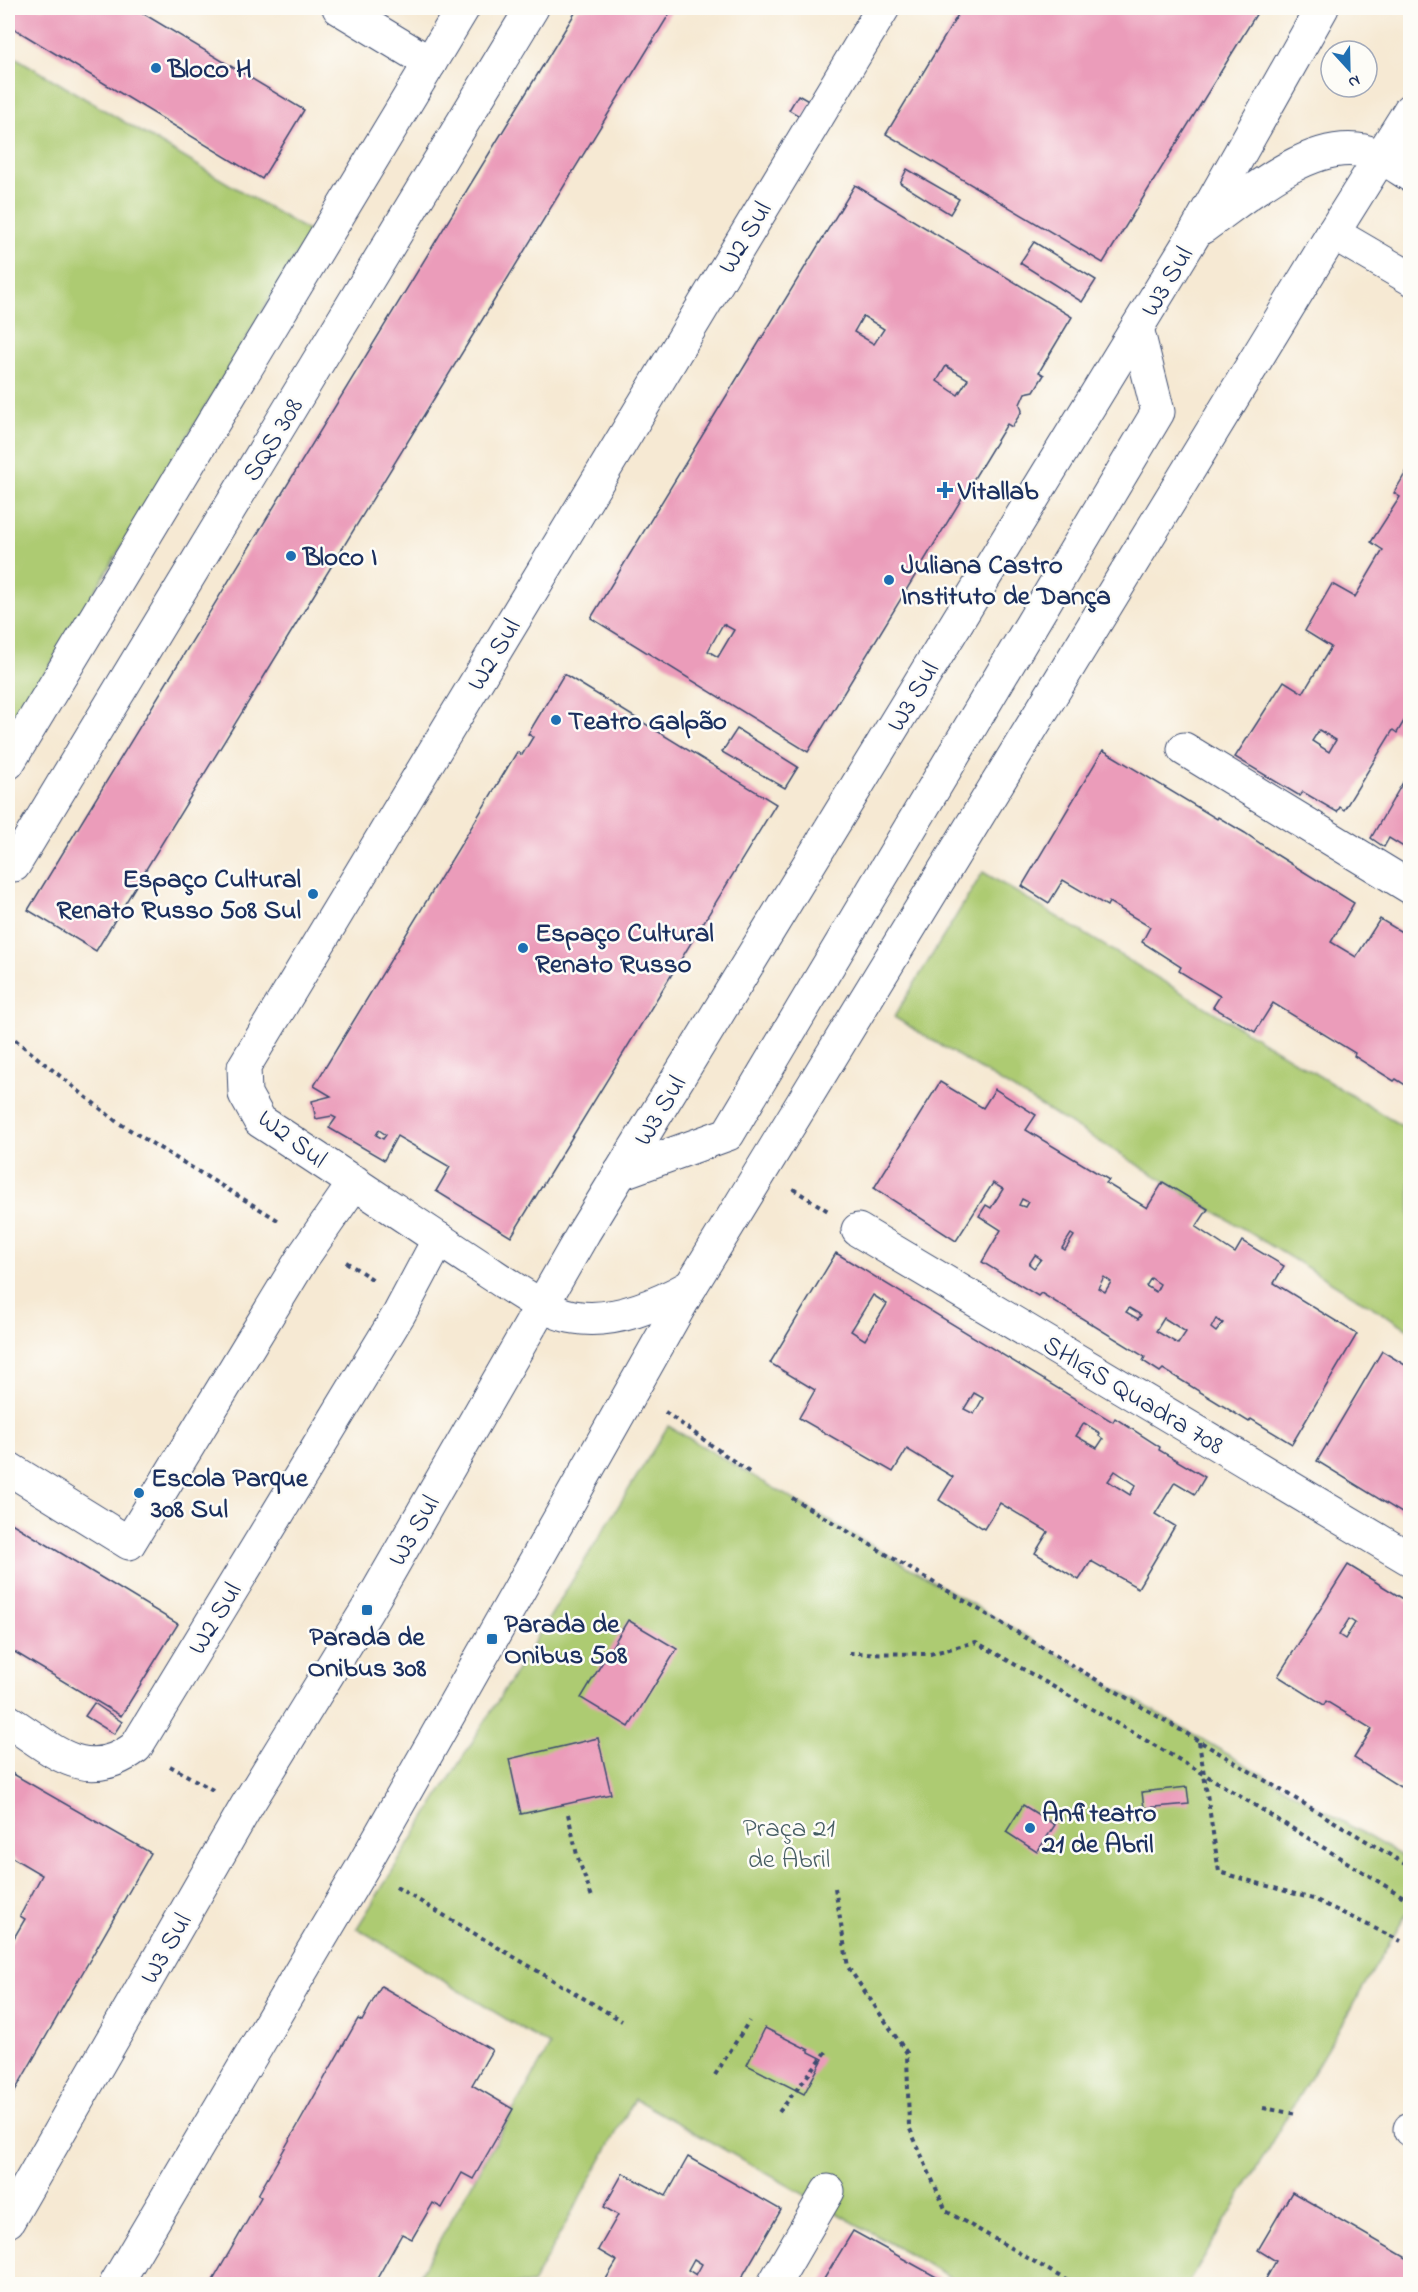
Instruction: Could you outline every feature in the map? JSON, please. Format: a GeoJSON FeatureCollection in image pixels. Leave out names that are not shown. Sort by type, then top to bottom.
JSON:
{"type":"FeatureCollection","features":[{"type":"Feature","properties":{"kind":"street"},"geometry":{"type":"LineString","coordinates":[[339,8],[430,63]]}},
{"type":"Feature","properties":{"kind":"street"},"geometry":{"type":"LineString","coordinates":[[8,763],[463,8]]}},
{"type":"Feature","properties":{"kind":"street","name":"SQS 308"},"geometry":{"type":"LineString","coordinates":[[8,865],[14,865],[532,8]]}},
{"type":"Feature","properties":{"kind":"street","name":"W2 Sul"},"geometry":{"type":"LineString","coordinates":[[691,1286],[653,1305],[611,1316],[590,1319],[555,1312],[260,1121],[245,1094],[244,1068],[883,8]]}},
{"type":"Feature","properties":{"kind":"street","name":"W3 Sul"},"geometry":{"type":"LineString","coordinates":[[8,2221],[246,1808],[367,1610],[620,1173],[1137,328],[1322,8]]}},
{"type":"Feature","properties":{"kind":"street"},"geometry":{"type":"LineString","coordinates":[[116,2284],[363,1868],[691,1286],[1410,110]]}},
{"type":"Feature","properties":{"kind":"street"},"geometry":{"type":"LineString","coordinates":[[1194,233],[1262,185],[1309,159],[1344,150],[1357,150],[1382,158],[1410,175]]}},
{"type":"Feature","properties":{"kind":"street"},"geometry":{"type":"LineString","coordinates":[[1333,233],[1410,278]]}},
{"type":"Feature","properties":{"kind":"street"},"geometry":{"type":"LineString","coordinates":[[620,1173],[728,1134],[1158,412],[1137,328]]}},
{"type":"Feature","properties":{"kind":"street"},"geometry":{"type":"LineString","coordinates":[[1184,749],[1410,887]]}},
{"type":"Feature","properties":{"kind":"street"},"geometry":{"type":"LineString","coordinates":[[8,1467],[129,1544],[313,1242],[355,1182]]}},
{"type":"Feature","properties":{"kind":"street","name":"SHIGS Quadra 708"},"geometry":{"type":"LineString","coordinates":[[858,1230],[1410,1558]]}},
{"type":"Feature","properties":{"kind":"street","name":"W2 Sul"},"geometry":{"type":"LineString","coordinates":[[8,1721],[74,1762],[103,1764],[122,1758],[136,1747],[399,1314],[439,1239]]}},
{"type":"Feature","properties":{"kind":"street"},"geometry":{"type":"LineString","coordinates":[[774,2284],[828,2191]]}},
{"type":"Feature","properties":{"kind":"path"},"geometry":{"type":"LineString","coordinates":[[8,1034],[117,1122],[386,1288],[392,1294],[399,1314]]}},
{"type":"Feature","properties":{"kind":"path"},"geometry":{"type":"LineString","coordinates":[[762,1170],[858,1230]]}},
{"type":"Feature","properties":{"kind":"path"},"geometry":{"type":"LineString","coordinates":[[633,1389],[749,1472]]}},
{"type":"Feature","properties":{"kind":"path"},"geometry":{"type":"LineString","coordinates":[[792,1498],[1410,1867]]}},
{"type":"Feature","properties":{"kind":"path"},"geometry":{"type":"LineString","coordinates":[[849,1653],[930,1654],[976,1642],[1204,1774],[1410,1901]]}},
{"type":"Feature","properties":{"kind":"path"},"geometry":{"type":"LineString","coordinates":[[1199,1742],[1219,1872],[1316,1900],[1401,1941]]}},
{"type":"Feature","properties":{"kind":"path"},"geometry":{"type":"LineString","coordinates":[[136,1747],[246,1808]]}},
{"type":"Feature","properties":{"kind":"path"},"geometry":{"type":"LineString","coordinates":[[568,1814],[578,1855],[593,1900]]}},
{"type":"Feature","properties":{"kind":"path"},"geometry":{"type":"LineString","coordinates":[[363,1868],[622,2020]]}},
{"type":"Feature","properties":{"kind":"path"},"geometry":{"type":"LineString","coordinates":[[835,1888],[848,1967],[907,2053],[909,2127],[946,2211],[1073,2284]]}},
{"type":"Feature","properties":{"kind":"path"},"geometry":{"type":"LineString","coordinates":[[715,2075],[749,2021]]}},
{"type":"Feature","properties":{"kind":"path"},"geometry":{"type":"LineString","coordinates":[[779,2112],[827,2050]]}},
{"type":"Feature","properties":{"kind":"path"},"geometry":{"type":"LineString","coordinates":[[1263,2108],[1297,2114]]}},
{"type":"Feature","properties":{"kind":"green space"},"geometry":{"type":"Polygon","coordinates":[[[8,53],[310,232],[8,736],[8,53]]]}},
{"type":"Feature","properties":{"kind":"green space"},"geometry":{"type":"Polygon","coordinates":[[[983,872],[1410,1131],[1410,1330],[894,1017],[983,872]]]}},
{"type":"Feature","properties":{"kind":"green space","name":"Praça 21 de Abril"},"geometry":{"type":"Polygon","coordinates":[[[668,1426],[1410,1861],[1410,1908],[1188,2284],[962,2284],[635,2099],[532,2284],[415,2284],[550,2046],[357,1928],[668,1426]]]}},
{"type":"Feature","properties":{"kind":"building","name":"Bloco H"},"geometry":{"type":"Polygon","coordinates":[[[8,8],[134,8],[304,110],[262,179],[8,25],[8,8]]]}},
{"type":"Feature","properties":{"kind":"building","name":"Bloco I"},"geometry":{"type":"Polygon","coordinates":[[[578,8],[673,8],[96,951],[28,910],[578,8]]]}},
{"type":"Feature","properties":{"kind":"building"},"geometry":{"type":"Polygon","coordinates":[[[962,8],[1260,8],[1103,263],[886,134],[962,8]]]}},
{"type":"Feature","properties":{"kind":"building"},"geometry":{"type":"Polygon","coordinates":[[[798,95],[812,103],[803,118],[789,110],[798,95]]]}},
{"type":"Feature","properties":{"kind":"building"},"geometry":{"type":"Polygon","coordinates":[[[907,169],[959,199],[950,214],[900,183],[907,169]]]}},
{"type":"Feature","properties":{"kind":"building"},"geometry":{"type":"Polygon","coordinates":[[[855,185],[1072,317],[1039,372],[1044,375],[1034,391],[1025,393],[1020,404],[1022,411],[1012,427],[1007,424],[808,752],[591,618],[855,185]],[[863,316],[854,332],[874,344],[884,329],[863,316]],[[946,366],[937,381],[958,395],[968,379],[946,366]],[[723,624],[708,651],[718,657],[734,630],[723,624]]]}},
{"type":"Feature","properties":{"kind":"building"},"geometry":{"type":"Polygon","coordinates":[[[1034,242],[1096,280],[1082,302],[1020,263],[1034,242]]]}},
{"type":"Feature","properties":{"kind":"building"},"geometry":{"type":"Polygon","coordinates":[[[1410,465],[1410,711],[1397,733],[1393,730],[1344,810],[1340,807],[1337,812],[1303,792],[1300,796],[1235,757],[1284,681],[1303,693],[1331,647],[1305,631],[1332,584],[1355,597],[1383,550],[1371,542],[1400,497],[1394,493],[1410,465]],[[1319,730],[1312,741],[1329,752],[1336,740],[1319,730]]]}},
{"type":"Feature","properties":{"kind":"building"},"geometry":{"type":"Polygon","coordinates":[[[564,674],[776,804],[511,1237],[436,1191],[450,1167],[397,1136],[384,1160],[329,1128],[336,1118],[332,1116],[316,1119],[312,1101],[331,1096],[314,1086],[517,752],[522,755],[533,737],[528,734],[564,674]],[[379,1130],[376,1135],[383,1139],[386,1135],[379,1130]]]}},
{"type":"Feature","properties":{"kind":"building"},"geometry":{"type":"Polygon","coordinates":[[[737,729],[798,767],[785,788],[722,752],[737,729]]]}},
{"type":"Feature","properties":{"kind":"building"},"geometry":{"type":"Polygon","coordinates":[[[1103,750],[1217,819],[1218,817],[1245,833],[1354,903],[1331,942],[1356,957],[1380,919],[1410,937],[1410,1088],[1396,1079],[1394,1081],[1354,1056],[1355,1053],[1273,1003],[1255,1032],[1213,1007],[1220,996],[1179,971],[1181,967],[1142,942],[1150,927],[1109,902],[1107,906],[1063,880],[1049,903],[1022,886],[1103,750]]]}},
{"type":"Feature","properties":{"kind":"building"},"geometry":{"type":"Polygon","coordinates":[[[1410,770],[1410,851],[1389,838],[1384,847],[1371,838],[1410,770]]]}},
{"type":"Feature","properties":{"kind":"building"},"geometry":{"type":"Polygon","coordinates":[[[940,1082],[983,1108],[995,1089],[1036,1115],[1026,1130],[1109,1180],[1106,1183],[1147,1208],[1163,1182],[1208,1209],[1196,1227],[1235,1253],[1242,1241],[1284,1266],[1274,1283],[1357,1334],[1292,1444],[1251,1419],[1249,1422],[1163,1369],[1160,1372],[1143,1361],[1145,1357],[1041,1293],[1038,1296],[982,1262],[1001,1230],[979,1216],[986,1205],[991,1208],[1003,1189],[993,1183],[956,1241],[874,1188],[940,1082]],[[1022,1199],[1019,1205],[1025,1207],[1028,1202],[1022,1199]],[[1071,1234],[1062,1248],[1065,1250],[1074,1236],[1071,1234]],[[1035,1255],[1029,1264],[1034,1268],[1041,1259],[1035,1255]],[[1104,1277],[1098,1288],[1105,1292],[1111,1282],[1104,1277]],[[1151,1278],[1146,1286],[1156,1292],[1160,1284],[1151,1278]],[[1129,1308],[1126,1312],[1138,1319],[1141,1315],[1129,1308]],[[1164,1318],[1156,1331],[1178,1344],[1186,1332],[1164,1318]],[[1216,1319],[1211,1328],[1216,1332],[1223,1323],[1216,1319]]]}},
{"type":"Feature","properties":{"kind":"building"},"geometry":{"type":"Polygon","coordinates":[[[836,1253],[1113,1422],[1115,1418],[1160,1447],[1159,1450],[1205,1477],[1195,1494],[1175,1482],[1155,1514],[1175,1526],[1138,1588],[1091,1561],[1079,1580],[1035,1553],[1048,1532],[1000,1503],[984,1529],[939,1500],[953,1477],[907,1449],[893,1472],[799,1418],[815,1390],[770,1363],[836,1253]],[[873,1295],[851,1331],[865,1340],[887,1304],[873,1295]],[[974,1393],[964,1409],[974,1414],[983,1398],[974,1393]],[[1084,1423],[1076,1436],[1097,1448],[1103,1439],[1099,1436],[1100,1433],[1084,1423]],[[1115,1471],[1108,1481],[1130,1495],[1136,1485],[1115,1471]]]}},
{"type":"Feature","properties":{"kind":"building"},"geometry":{"type":"Polygon","coordinates":[[[1382,1351],[1410,1368],[1410,1518],[1317,1461],[1382,1351]]]}},
{"type":"Feature","properties":{"kind":"building"},"geometry":{"type":"Polygon","coordinates":[[[8,1521],[178,1624],[121,1716],[8,1648],[8,1521]]]}},
{"type":"Feature","properties":{"kind":"building"},"geometry":{"type":"Polygon","coordinates":[[[1348,1565],[1410,1603],[1410,1770],[1400,1787],[1354,1758],[1372,1729],[1326,1701],[1324,1705],[1278,1676],[1348,1565]],[[1349,1619],[1339,1635],[1345,1639],[1355,1623],[1349,1619]]]}},
{"type":"Feature","properties":{"kind":"building"},"geometry":{"type":"Polygon","coordinates":[[[628,1620],[677,1649],[629,1727],[581,1698],[628,1620]]]}},
{"type":"Feature","properties":{"kind":"building"},"geometry":{"type":"Polygon","coordinates":[[[94,1703],[122,1722],[114,1734],[85,1716],[94,1703]]]}},
{"type":"Feature","properties":{"kind":"building"},"geometry":{"type":"Polygon","coordinates":[[[598,1738],[611,1794],[521,1814],[509,1759],[598,1738]]]}},
{"type":"Feature","properties":{"kind":"building"},"geometry":{"type":"Polygon","coordinates":[[[8,1771],[151,1853],[8,2103],[8,1941],[11,1943],[25,1919],[20,1916],[42,1875],[8,1855],[8,1771]]]}},
{"type":"Feature","properties":{"kind":"building"},"geometry":{"type":"Polygon","coordinates":[[[1187,1787],[1189,1804],[1144,1808],[1142,1792],[1187,1787]]]}},
{"type":"Feature","properties":{"kind":"building","name":"Anfiteatro 21 de Abril"},"geometry":{"type":"Polygon","coordinates":[[[1023,1805],[1055,1825],[1037,1852],[1006,1832],[1023,1805]]]}},
{"type":"Feature","properties":{"kind":"building"},"geometry":{"type":"Polygon","coordinates":[[[381,1986],[492,2050],[472,2085],[513,2109],[473,2179],[462,2173],[442,2208],[433,2203],[412,2239],[402,2234],[374,2284],[211,2284],[261,2197],[258,2195],[358,2019],[362,2021],[381,1986]]]}},
{"type":"Feature","properties":{"kind":"building"},"geometry":{"type":"Polygon","coordinates":[[[765,2028],[823,2059],[804,2094],[747,2065],[765,2028]]]}},
{"type":"Feature","properties":{"kind":"building"},"geometry":{"type":"Polygon","coordinates":[[[688,2157],[781,2210],[738,2284],[603,2284],[617,2261],[598,2250],[618,2215],[604,2207],[623,2173],[666,2196],[688,2157]],[[694,2259],[688,2270],[696,2275],[702,2264],[694,2259]]]}},
{"type":"Feature","properties":{"kind":"building"},"geometry":{"type":"Polygon","coordinates":[[[1292,2192],[1410,2260],[1410,2284],[1263,2284],[1276,2261],[1258,2250],[1292,2192]]]}},
{"type":"Feature","properties":{"kind":"building"},"geometry":{"type":"Polygon","coordinates":[[[853,2231],[949,2284],[821,2284],[853,2231]]]}},
{"type":"Feature","properties":{"kind":"place","name":"Bloco H"},"geometry":{"type":"Point","coordinates":[156,68]}},
{"type":"Feature","properties":{"kind":"place","name":"Vitallab"},"geometry":{"type":"Point","coordinates":[945,490]}},
{"type":"Feature","properties":{"kind":"place","name":"Bloco I"},"geometry":{"type":"Point","coordinates":[291,556]}},
{"type":"Feature","properties":{"kind":"place","name":"Juliana Castro Instituto de Dança"},"geometry":{"type":"Point","coordinates":[889,580]}},
{"type":"Feature","properties":{"kind":"place","name":"Teatro Galpão"},"geometry":{"type":"Point","coordinates":[556,720]}},
{"type":"Feature","properties":{"kind":"place","name":"Espaço Cultural Renato Russo 508 Sul"},"geometry":{"type":"Point","coordinates":[313,894]}},
{"type":"Feature","properties":{"kind":"place","name":"Espaço Cultural Renato Russo"},"geometry":{"type":"Point","coordinates":[523,948]}},
{"type":"Feature","properties":{"kind":"place","name":"Escola Parque 308 Sul"},"geometry":{"type":"Point","coordinates":[139,1493]}},
{"type":"Feature","properties":{"kind":"place","name":"Parada de Onibus 308"},"geometry":{"type":"Point","coordinates":[367,1610]}},
{"type":"Feature","properties":{"kind":"place","name":"Parada de Onibus 508"},"geometry":{"type":"Point","coordinates":[492,1639]}},
{"type":"Feature","properties":{"kind":"place","name":"Anfiteatro 21 de Abril"},"geometry":{"type":"Point","coordinates":[1030,1828]}}]}
